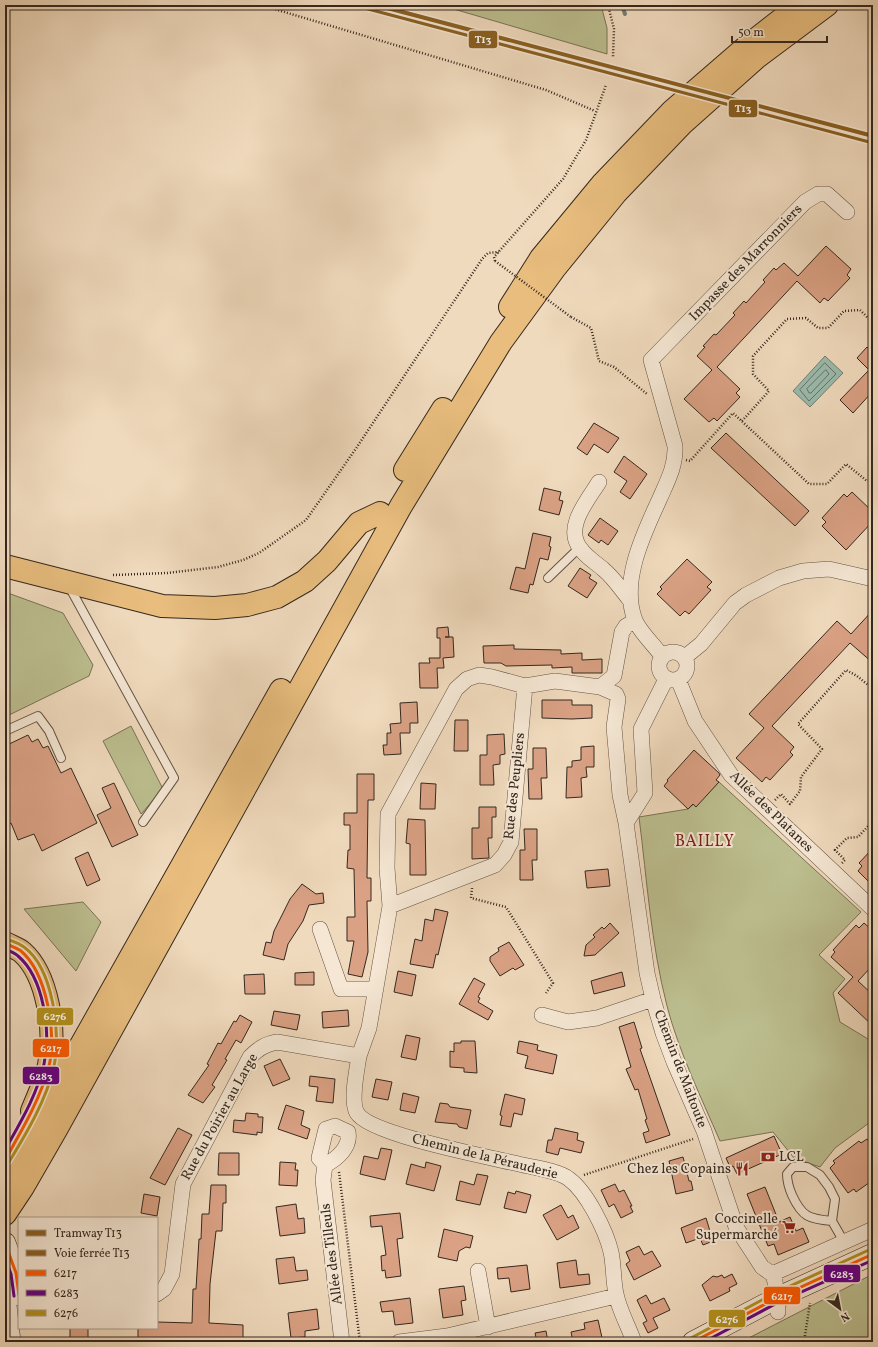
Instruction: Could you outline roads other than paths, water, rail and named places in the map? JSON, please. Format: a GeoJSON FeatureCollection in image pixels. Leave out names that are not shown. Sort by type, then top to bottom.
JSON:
{"type":"FeatureCollection","features":[{"type":"Feature","properties":{"kind":"main road"},"geometry":{"type":"LineString","coordinates":[[5,1180],[380,513],[429,431],[541,258],[603,183],[672,111],[746,47],[800,5]]}},
{"type":"Feature","properties":{"kind":"main road"},"geometry":{"type":"LineString","coordinates":[[5,1214],[23,1187],[57,1128],[401,506],[501,342],[555,268],[616,193],[683,123],[756,58],[827,5]]}},
{"type":"Feature","properties":{"kind":"main road"},"geometry":{"type":"LineString","coordinates":[[5,573],[162,606],[215,608],[247,605],[277,597],[305,581],[327,561],[359,523],[380,513]]}},
{"type":"Feature","properties":{"kind":"main road"},"geometry":{"type":"LineString","coordinates":[[5,566],[71,586]]}},
{"type":"Feature","properties":{"kind":"main road"},"geometry":{"type":"LineString","coordinates":[[5,943],[21,951],[35,968],[46,995],[51,1027],[49,1065],[32,1112],[5,1160]]}},
{"type":"Feature","properties":{"kind":"street","name":"Impasse des Marronniers"},"geometry":{"type":"LineString","coordinates":[[629,599],[632,576],[640,548],[671,474],[676,458],[675,446],[664,404],[650,360],[805,202],[818,194],[827,194],[847,212]]}},
{"type":"Feature","properties":{"kind":"street"},"geometry":{"type":"LineString","coordinates":[[599,482],[578,517],[575,535],[579,548],[591,560],[604,569],[629,599],[635,621],[662,656]]}},
{"type":"Feature","properties":{"kind":"street"},"geometry":{"type":"LineString","coordinates":[[685,657],[701,644],[735,603],[746,595],[779,578],[803,571],[829,569],[873,578]]}},
{"type":"Feature","properties":{"kind":"street"},"geometry":{"type":"LineString","coordinates":[[359,1056],[369,1028],[390,906],[387,868],[388,814],[456,689],[467,679],[479,675],[525,686],[555,681],[600,686],[614,676],[622,632],[626,626],[635,621]]}},
{"type":"Feature","properties":{"kind":"street"},"geometry":{"type":"LineString","coordinates":[[673,679],[660,674],[660,660],[662,656],[666,653],[674,652],[685,657]]}},
{"type":"Feature","properties":{"kind":"street"},"geometry":{"type":"LineString","coordinates":[[626,823],[645,793],[641,730],[663,685],[686,671],[687,666],[685,657]]}},
{"type":"Feature","properties":{"kind":"street","name":"Allée des Platanes"},"geometry":{"type":"LineString","coordinates":[[673,679],[695,721],[731,775],[873,909]]}},
{"type":"Feature","properties":{"kind":"street","name":"Rue des Peupliers"},"geometry":{"type":"LineString","coordinates":[[390,906],[495,865],[504,855],[511,842],[525,686]]}},
{"type":"Feature","properties":{"kind":"street","name":"Chemin de Maltoute"},"geometry":{"type":"LineString","coordinates":[[600,686],[616,694],[618,699],[614,726],[620,795],[626,823],[647,973],[662,1032],[704,1131],[736,1227],[762,1267],[772,1274]]}},
{"type":"Feature","properties":{"kind":"street"},"geometry":{"type":"LineString","coordinates":[[320,929],[341,989],[376,989]]}},
{"type":"Feature","properties":{"kind":"street"},"geometry":{"type":"LineString","coordinates":[[542,1015],[568,1022],[597,1018],[653,999]]}},
{"type":"Feature","properties":{"kind":"street","name":"Rue du Poirier au Large"},"geometry":{"type":"LineString","coordinates":[[158,1293],[164,1289],[172,1274],[183,1184],[250,1057],[259,1048],[268,1043],[276,1042],[359,1056]]}},
{"type":"Feature","properties":{"kind":"street","name":"Chemin de la Pérauderie"},"geometry":{"type":"LineString","coordinates":[[359,1056],[355,1105],[357,1114],[364,1120],[375,1126],[414,1139],[545,1170],[569,1179],[581,1192],[595,1213],[608,1241],[611,1253],[616,1296],[634,1342]]}},
{"type":"Feature","properties":{"kind":"street","name":"Allée des Tilleuls"},"geometry":{"type":"LineString","coordinates":[[330,1163],[323,1180],[342,1342]]}},
{"type":"Feature","properties":{"kind":"street"},"geometry":{"type":"LineString","coordinates":[[777,1305],[775,1280],[772,1274],[873,1229]]}},
{"type":"Feature","properties":{"kind":"street"},"geometry":{"type":"LineString","coordinates":[[8,1248],[16,1273],[18,1288]]}},
{"type":"Feature","properties":{"kind":"street"},"geometry":{"type":"LineString","coordinates":[[719,1342],[812,1282],[873,1254]]}},
{"type":"Feature","properties":{"kind":"street"},"geometry":{"type":"LineString","coordinates":[[797,1263],[812,1282]]}},
{"type":"Feature","properties":{"kind":"street"},"geometry":{"type":"LineString","coordinates":[[693,1342],[777,1305],[873,1266]]}},
{"type":"Feature","properties":{"kind":"street"},"geometry":{"type":"LineString","coordinates":[[478,1272],[488,1327]]}},
{"type":"Feature","properties":{"kind":"street"},"geometry":{"type":"LineString","coordinates":[[10,1342],[5,1296],[18,1296]]}},
{"type":"Feature","properties":{"kind":"street"},"geometry":{"type":"LineString","coordinates":[[399,1342],[447,1336],[616,1296]]}},
{"type":"Feature","properties":{"kind":"street"},"geometry":{"type":"LineString","coordinates":[[21,1329],[22,1342]]}},
{"type":"Feature","properties":{"kind":"lane"},"geometry":{"type":"LineString","coordinates":[[548,578],[579,548]]}},
{"type":"Feature","properties":{"kind":"lane"},"geometry":{"type":"LineString","coordinates":[[71,586],[174,778],[143,822]]}},
{"type":"Feature","properties":{"kind":"lane"},"geometry":{"type":"LineString","coordinates":[[5,731],[38,716],[49,731],[62,758]]}},
{"type":"Feature","properties":{"kind":"lane"},"geometry":{"type":"LineString","coordinates":[[832,1221],[819,1220],[799,1210],[787,1184],[787,1174],[793,1167],[807,1167],[820,1175],[829,1187],[835,1198],[832,1221],[844,1242]]}},
{"type":"Feature","properties":{"kind":"water"},"geometry":{"type":"Polygon","coordinates":[[[825,356],[843,373],[810,407],[793,391],[825,356]]]}},
{"type":"Feature","properties":{"kind":"waterway"},"geometry":{"type":"LineString","coordinates":[[622,5],[625,14]]}},
{"type":"Feature","properties":{"kind":"tram line","name":"T13"},"geometry":{"type":"LineString","coordinates":[[353,5],[873,143]]}},
{"type":"Feature","properties":{"kind":"rail line","name":"T13"},"geometry":{"type":"LineString","coordinates":[[376,5],[873,136]]}},
{"type":"Feature","properties":{"kind":"place","name":"LCL"},"geometry":{"type":"Point","coordinates":[768,1157]}},
{"type":"Feature","properties":{"kind":"place","name":"Chez les Copains"},"geometry":{"type":"Point","coordinates":[742,1169]}},
{"type":"Feature","properties":{"kind":"place","name":"Coccinelle Supermarché"},"geometry":{"type":"Point","coordinates":[789,1227]}},
{"type":"Feature","properties":{"kind":"district","name":"BAILLY"},"geometry":{"type":"Point","coordinates":[705,842]}}]}
